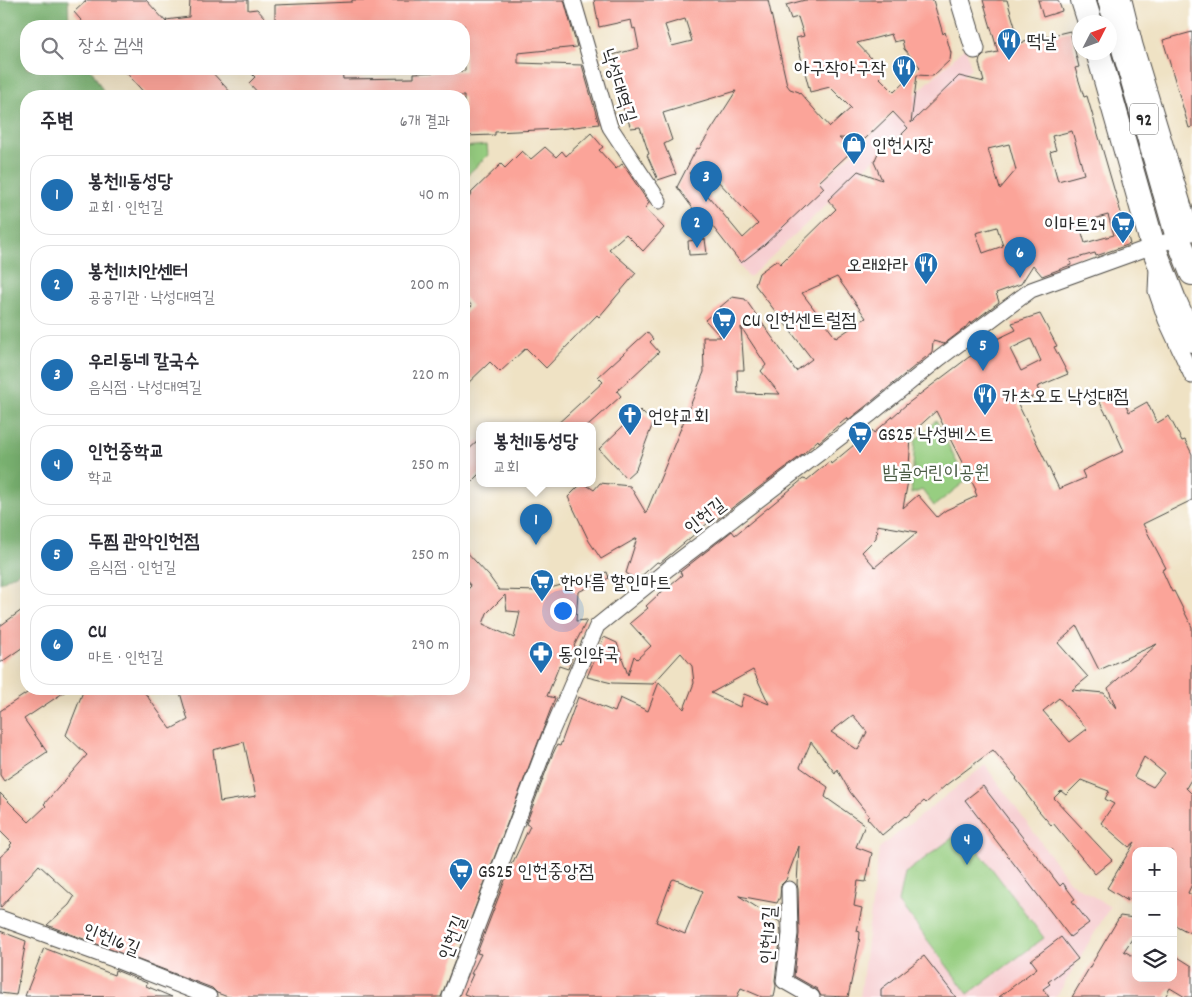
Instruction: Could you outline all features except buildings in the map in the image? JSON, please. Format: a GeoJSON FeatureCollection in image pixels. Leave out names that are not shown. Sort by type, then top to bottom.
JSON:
{"type":"FeatureCollection","features":[{"type":"Feature","properties":{"kind":"main road"},"geometry":{"type":"LineString","coordinates":[[1083,0],[1088,15]]}},
{"type":"Feature","properties":{"kind":"main road","name":"92"},"geometry":{"type":"LineString","coordinates":[[1110,0],[1185,236],[1192,273]]}},
{"type":"Feature","properties":{"kind":"main road","name":"92"},"geometry":{"type":"LineString","coordinates":[[1100,60],[1155,251],[1192,340]]}},
{"type":"Feature","properties":{"kind":"street","name":"낙성대역길"},"geometry":{"type":"LineString","coordinates":[[573,0],[610,127],[659,201]]}},
{"type":"Feature","properties":{"kind":"street"},"geometry":{"type":"LineString","coordinates":[[960,0],[974,49]]}},
{"type":"Feature","properties":{"kind":"street"},"geometry":{"type":"LineString","coordinates":[[1124,0],[1185,236]]}},
{"type":"Feature","properties":{"kind":"street","name":"인헌길"},"geometry":{"type":"LineString","coordinates":[[450,997],[550,735],[597,626],[684,556],[1031,290],[1155,251],[1185,236]]}},
{"type":"Feature","properties":{"kind":"street"},"geometry":{"type":"LineString","coordinates":[[1155,251],[1156,292],[1166,320],[1192,376]]}},
{"type":"Feature","properties":{"kind":"street","name":"인헌13길"},"geometry":{"type":"LineString","coordinates":[[789,890],[790,934],[784,981],[812,997]]}},
{"type":"Feature","properties":{"kind":"street","name":"인헌16길"},"geometry":{"type":"LineString","coordinates":[[0,918],[209,997]]}},
{"type":"Feature","properties":{"kind":"shaded area","name":"인헌시장"},"geometry":{"type":"Polygon","coordinates":[[[966,47],[971,68],[749,278],[736,261],[966,47]]]}},
{"type":"Feature","properties":{"kind":"shaded area"},"geometry":{"type":"Polygon","coordinates":[[[985,765],[1069,881],[1110,907],[1059,993],[1054,997],[860,997],[879,848],[985,765]]]}},
{"type":"Feature","properties":{"kind":"green space"},"geometry":{"type":"Polygon","coordinates":[[[0,0],[68,0],[69,20],[20,20],[20,75],[94,75],[103,90],[20,90],[20,571],[0,583],[0,0]]]}},
{"type":"Feature","properties":{"kind":"green space"},"geometry":{"type":"Polygon","coordinates":[[[487,145],[488,155],[470,172],[470,146],[487,145]]]}},
{"type":"Feature","properties":{"kind":"green space","name":"밤골어린이공원"},"geometry":{"type":"Polygon","coordinates":[[[936,420],[966,481],[934,506],[922,490],[911,494],[915,441],[936,420]]]}},
{"type":"Feature","properties":{"kind":"green space"},"geometry":{"type":"Polygon","coordinates":[[[963,830],[1044,938],[968,994],[899,902],[905,873],[963,830]]]}},
{"type":"Feature","properties":{"kind":"place","name":"떡날"},"geometry":{"type":"Point","coordinates":[1009,61]}},
{"type":"Feature","properties":{"kind":"place","name":"아구작아구작"},"geometry":{"type":"Point","coordinates":[904,88]}},
{"type":"Feature","properties":{"kind":"place","name":"인헌시장"},"geometry":{"type":"Point","coordinates":[854,165]}},
{"type":"Feature","properties":{"kind":"place","name":"우리동네 칼국수"},"geometry":{"type":"Point","coordinates":[706,202]}},
{"type":"Feature","properties":{"kind":"place","name":"이마트24"},"geometry":{"type":"Point","coordinates":[1123,244]}},
{"type":"Feature","properties":{"kind":"place","name":"봉천11치안센터"},"geometry":{"type":"Point","coordinates":[697,248]}},
{"type":"Feature","properties":{"kind":"place","name":"CU"},"geometry":{"type":"Point","coordinates":[1020,278]}},
{"type":"Feature","properties":{"kind":"place","name":"오래와라"},"geometry":{"type":"Point","coordinates":[926,285]}},
{"type":"Feature","properties":{"kind":"place","name":"CU 인헌센트럴점"},"geometry":{"type":"Point","coordinates":[724,340]}},
{"type":"Feature","properties":{"kind":"place","name":"두찜 관악인헌점"},"geometry":{"type":"Point","coordinates":[983,371]}},
{"type":"Feature","properties":{"kind":"place","name":"카츠오도 낙성대점"},"geometry":{"type":"Point","coordinates":[985,416]}},
{"type":"Feature","properties":{"kind":"place","name":"언약교회"},"geometry":{"type":"Point","coordinates":[630,436]}},
{"type":"Feature","properties":{"kind":"place","name":"GS25 낙성베스트"},"geometry":{"type":"Point","coordinates":[860,454]}},
{"type":"Feature","properties":{"kind":"place","name":"봉천11동성당"},"geometry":{"type":"Point","coordinates":[536,545]}},
{"type":"Feature","properties":{"kind":"place","name":"한아름 할인마트"},"geometry":{"type":"Point","coordinates":[542,602]}},
{"type":"Feature","properties":{"kind":"place","name":"동인약국"},"geometry":{"type":"Point","coordinates":[541,674]}},
{"type":"Feature","properties":{"kind":"place","name":"인헌중학교"},"geometry":{"type":"Point","coordinates":[967,865]}},
{"type":"Feature","properties":{"kind":"place","name":"GS25 인헌중앙점"},"geometry":{"type":"Point","coordinates":[461,891]}}]}
